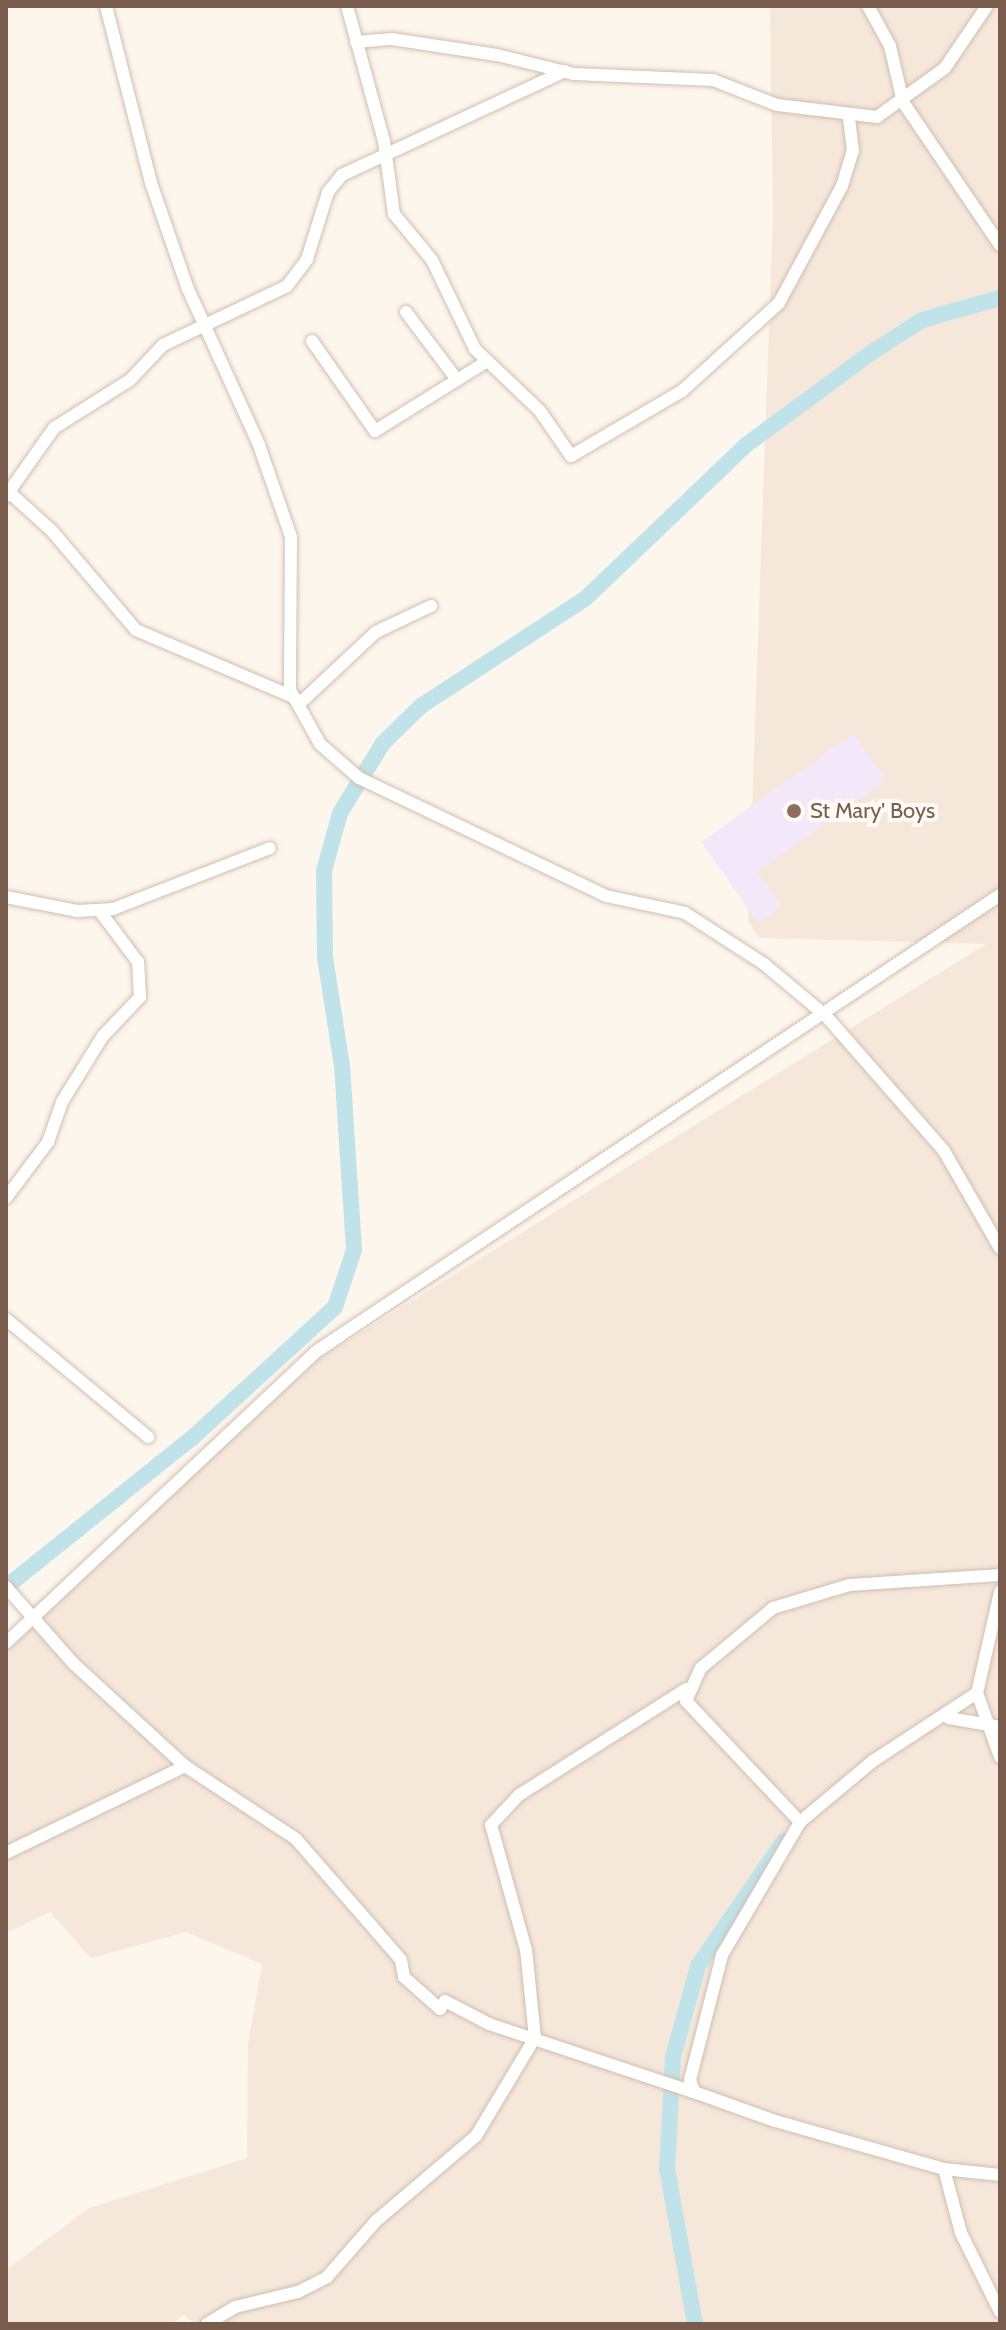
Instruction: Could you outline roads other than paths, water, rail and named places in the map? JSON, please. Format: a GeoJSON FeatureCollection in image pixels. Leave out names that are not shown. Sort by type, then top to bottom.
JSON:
{"type":"FeatureCollection","features":[{"type":"Feature","properties":{"kind":"street"},"geometry":{"type":"LineString","coordinates":[[106,6],[151,183],[202,324],[259,445],[291,537],[296,701],[320,744],[359,778],[606,896],[685,913],[826,1016],[944,1151],[1000,1248]]}},
{"type":"Feature","properties":{"kind":"street"},"geometry":{"type":"LineString","coordinates":[[347,6],[384,153],[394,214],[432,260],[486,362],[540,411],[571,456],[667,401],[754,329],[796,277],[851,159],[849,117]]}},
{"type":"Feature","properties":{"kind":"street"},"geometry":{"type":"LineString","coordinates":[[868,6],[890,46],[903,102],[1000,245]]}},
{"type":"Feature","properties":{"kind":"street"},"geometry":{"type":"LineString","coordinates":[[356,42],[392,39],[565,71],[713,80],[777,105],[849,117],[877,117],[903,102],[945,68],[987,6]]}},
{"type":"Feature","properties":{"kind":"street"},"geometry":{"type":"LineString","coordinates":[[296,701],[136,630],[52,531],[8,495],[54,428],[202,324],[287,286],[321,231],[335,181],[384,153],[565,71]]}},
{"type":"Feature","properties":{"kind":"street"},"geometry":{"type":"LineString","coordinates":[[406,312],[454,376]]}},
{"type":"Feature","properties":{"kind":"street"},"geometry":{"type":"LineString","coordinates":[[312,341],[375,431],[454,376],[486,362]]}},
{"type":"Feature","properties":{"kind":"street"},"geometry":{"type":"LineString","coordinates":[[296,701],[376,632],[431,606]]}},
{"type":"Feature","properties":{"kind":"street"},"geometry":{"type":"LineString","coordinates":[[6,897],[99,910],[161,895],[270,848]]}},
{"type":"Feature","properties":{"kind":"street"},"geometry":{"type":"LineString","coordinates":[[6,1643],[35,1621],[317,1351],[826,1016],[1000,895]]}},
{"type":"Feature","properties":{"kind":"street"},"geometry":{"type":"LineString","coordinates":[[6,1198],[48,1142],[62,1102],[103,1036],[140,997],[138,962],[99,910]]}},
{"type":"Feature","properties":{"kind":"street"},"geometry":{"type":"LineString","coordinates":[[6,1319],[148,1437]]}},
{"type":"Feature","properties":{"kind":"street"},"geometry":{"type":"LineString","coordinates":[[207,2324],[235,2307],[298,2292],[335,2270],[376,2221],[468,2147],[535,2038],[526,1950],[491,1825],[519,1795],[686,1689],[701,1668],[773,1608],[849,1585],[1000,1575]]}},
{"type":"Feature","properties":{"kind":"street"},"geometry":{"type":"LineString","coordinates":[[6,1587],[35,1621],[185,1766],[296,1839],[401,1960],[404,1977],[440,2009],[445,2001],[535,2038],[694,2092],[944,2169],[1000,2175]]}},
{"type":"Feature","properties":{"kind":"street"},"geometry":{"type":"LineString","coordinates":[[694,2092],[692,2068],[722,1955],[800,1822],[873,1761],[949,1718],[977,1693],[1000,1592]]}},
{"type":"Feature","properties":{"kind":"street"},"geometry":{"type":"LineString","coordinates":[[686,1689],[686,1701],[800,1822]]}},
{"type":"Feature","properties":{"kind":"street"},"geometry":{"type":"LineString","coordinates":[[977,1693],[996,1728],[1000,1757]]}},
{"type":"Feature","properties":{"kind":"street"},"geometry":{"type":"LineString","coordinates":[[949,1718],[996,1728]]}},
{"type":"Feature","properties":{"kind":"street"},"geometry":{"type":"LineString","coordinates":[[6,1853],[185,1766]]}},
{"type":"Feature","properties":{"kind":"street"},"geometry":{"type":"LineString","coordinates":[[944,2169],[961,2233],[1000,2312]]}},
{"type":"Feature","properties":{"kind":"waterway"},"geometry":{"type":"LineString","coordinates":[[6,1587],[191,1439],[335,1307],[354,1250],[342,1066],[325,958],[324,871],[340,813],[383,743],[421,706],[586,598],[746,445],[871,353],[922,320],[1000,298]]}},
{"type":"Feature","properties":{"kind":"waterway"},"geometry":{"type":"LineString","coordinates":[[695,2324],[667,2169],[673,2057],[698,1966],[784,1841]]}},
{"type":"Feature","properties":{"kind":"place","name":"St Mary' Boys"},"geometry":{"type":"Point","coordinates":[794,811]}}]}
